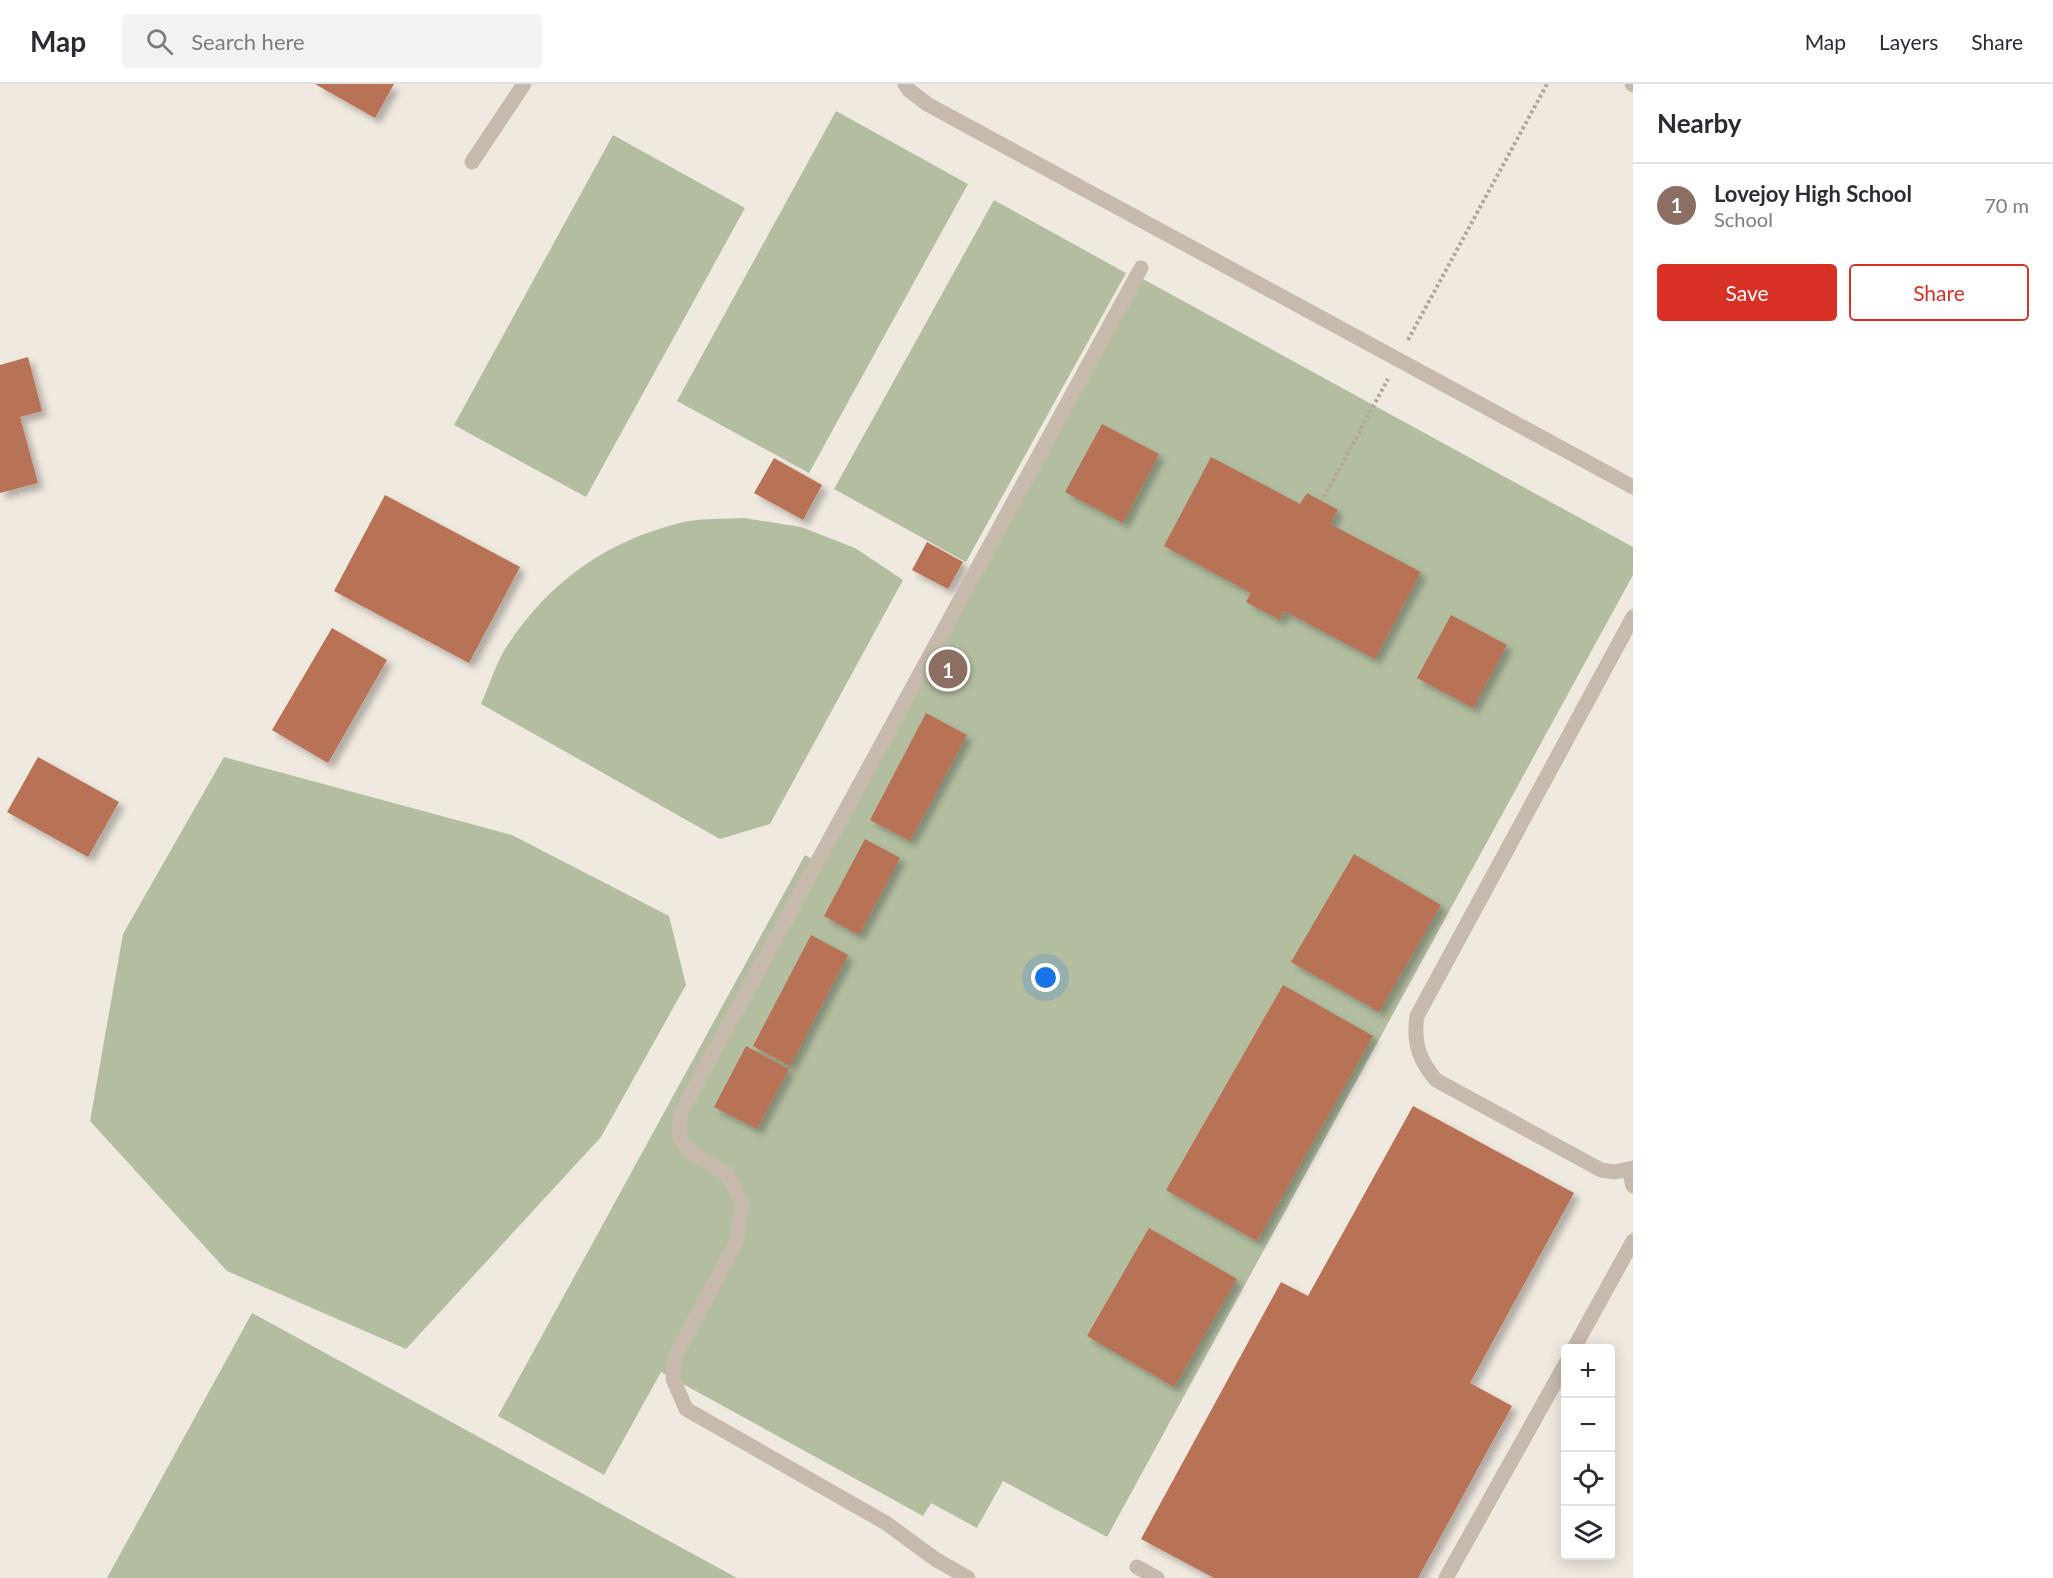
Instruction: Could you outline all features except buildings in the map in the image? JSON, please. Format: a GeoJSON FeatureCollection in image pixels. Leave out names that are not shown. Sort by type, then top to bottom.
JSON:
{"type":"FeatureCollection","features":[{"type":"Feature","properties":{"kind":"lane"},"geometry":{"type":"LineString","coordinates":[[472,162],[524,84]]}},
{"type":"Feature","properties":{"kind":"lane"},"geometry":{"type":"LineString","coordinates":[[905,84],[927,104],[1633,487]]}},
{"type":"Feature","properties":{"kind":"lane"},"geometry":{"type":"LineString","coordinates":[[968,1578],[934,1559],[886,1523],[686,1409],[673,1379],[675,1356],[736,1243],[742,1203],[728,1174],[689,1151],[679,1136],[680,1114],[1141,268]]}},
{"type":"Feature","properties":{"kind":"lane"},"geometry":{"type":"LineString","coordinates":[[1633,617],[1417,1016],[1415,1033],[1417,1050],[1425,1066],[1436,1080],[1600,1170],[1615,1172],[1631,1169],[1633,1186]]}},
{"type":"Feature","properties":{"kind":"lane"},"geometry":{"type":"LineString","coordinates":[[1576,1344],[1633,1241]]}},
{"type":"Feature","properties":{"kind":"lane"},"geometry":{"type":"LineString","coordinates":[[1446,1578],[1561,1372]]}},
{"type":"Feature","properties":{"kind":"lane"},"geometry":{"type":"LineString","coordinates":[[1137,1567],[1157,1578]]}},
{"type":"Feature","properties":{"kind":"path"},"geometry":{"type":"LineString","coordinates":[[1324,497],[1547,84]]}},
{"type":"Feature","properties":{"kind":"green space"},"geometry":{"type":"Polygon","coordinates":[[[836,111],[968,184],[809,473],[677,401],[836,111]]]}},
{"type":"Feature","properties":{"kind":"green space"},"geometry":{"type":"Polygon","coordinates":[[[613,135],[745,208],[586,497],[454,425],[613,135]]]}},
{"type":"Feature","properties":{"kind":"green space"},"geometry":{"type":"Polygon","coordinates":[[[994,200],[1126,273],[966,562],[834,489],[994,200]]]}},
{"type":"Feature","properties":{"kind":"green space"},"geometry":{"type":"Polygon","coordinates":[[[1143,279],[1633,547],[1633,575],[1107,1537],[1003,1481],[977,1528],[931,1503],[923,1516],[661,1372],[604,1475],[498,1416],[805,855],[822,865],[1143,279]]]}},
{"type":"Feature","properties":{"kind":"green space"},"geometry":{"type":"Polygon","coordinates":[[[744,518],[801,527],[855,548],[903,580],[770,824],[720,839],[481,704],[501,656],[522,625],[540,603],[582,567],[605,552],[656,530],[691,521],[744,518]]]}},
{"type":"Feature","properties":{"kind":"green space"},"geometry":{"type":"Polygon","coordinates":[[[224,757],[512,835],[669,916],[686,985],[601,1137],[406,1349],[227,1271],[90,1121],[123,934],[224,757]]]}},
{"type":"Feature","properties":{"kind":"green space"},"geometry":{"type":"Polygon","coordinates":[[[252,1313],[737,1578],[107,1578],[252,1313]]]}},
{"type":"Feature","properties":{"kind":"place","name":"Lovejoy High School"},"geometry":{"type":"Point","coordinates":[948,669]}}]}
